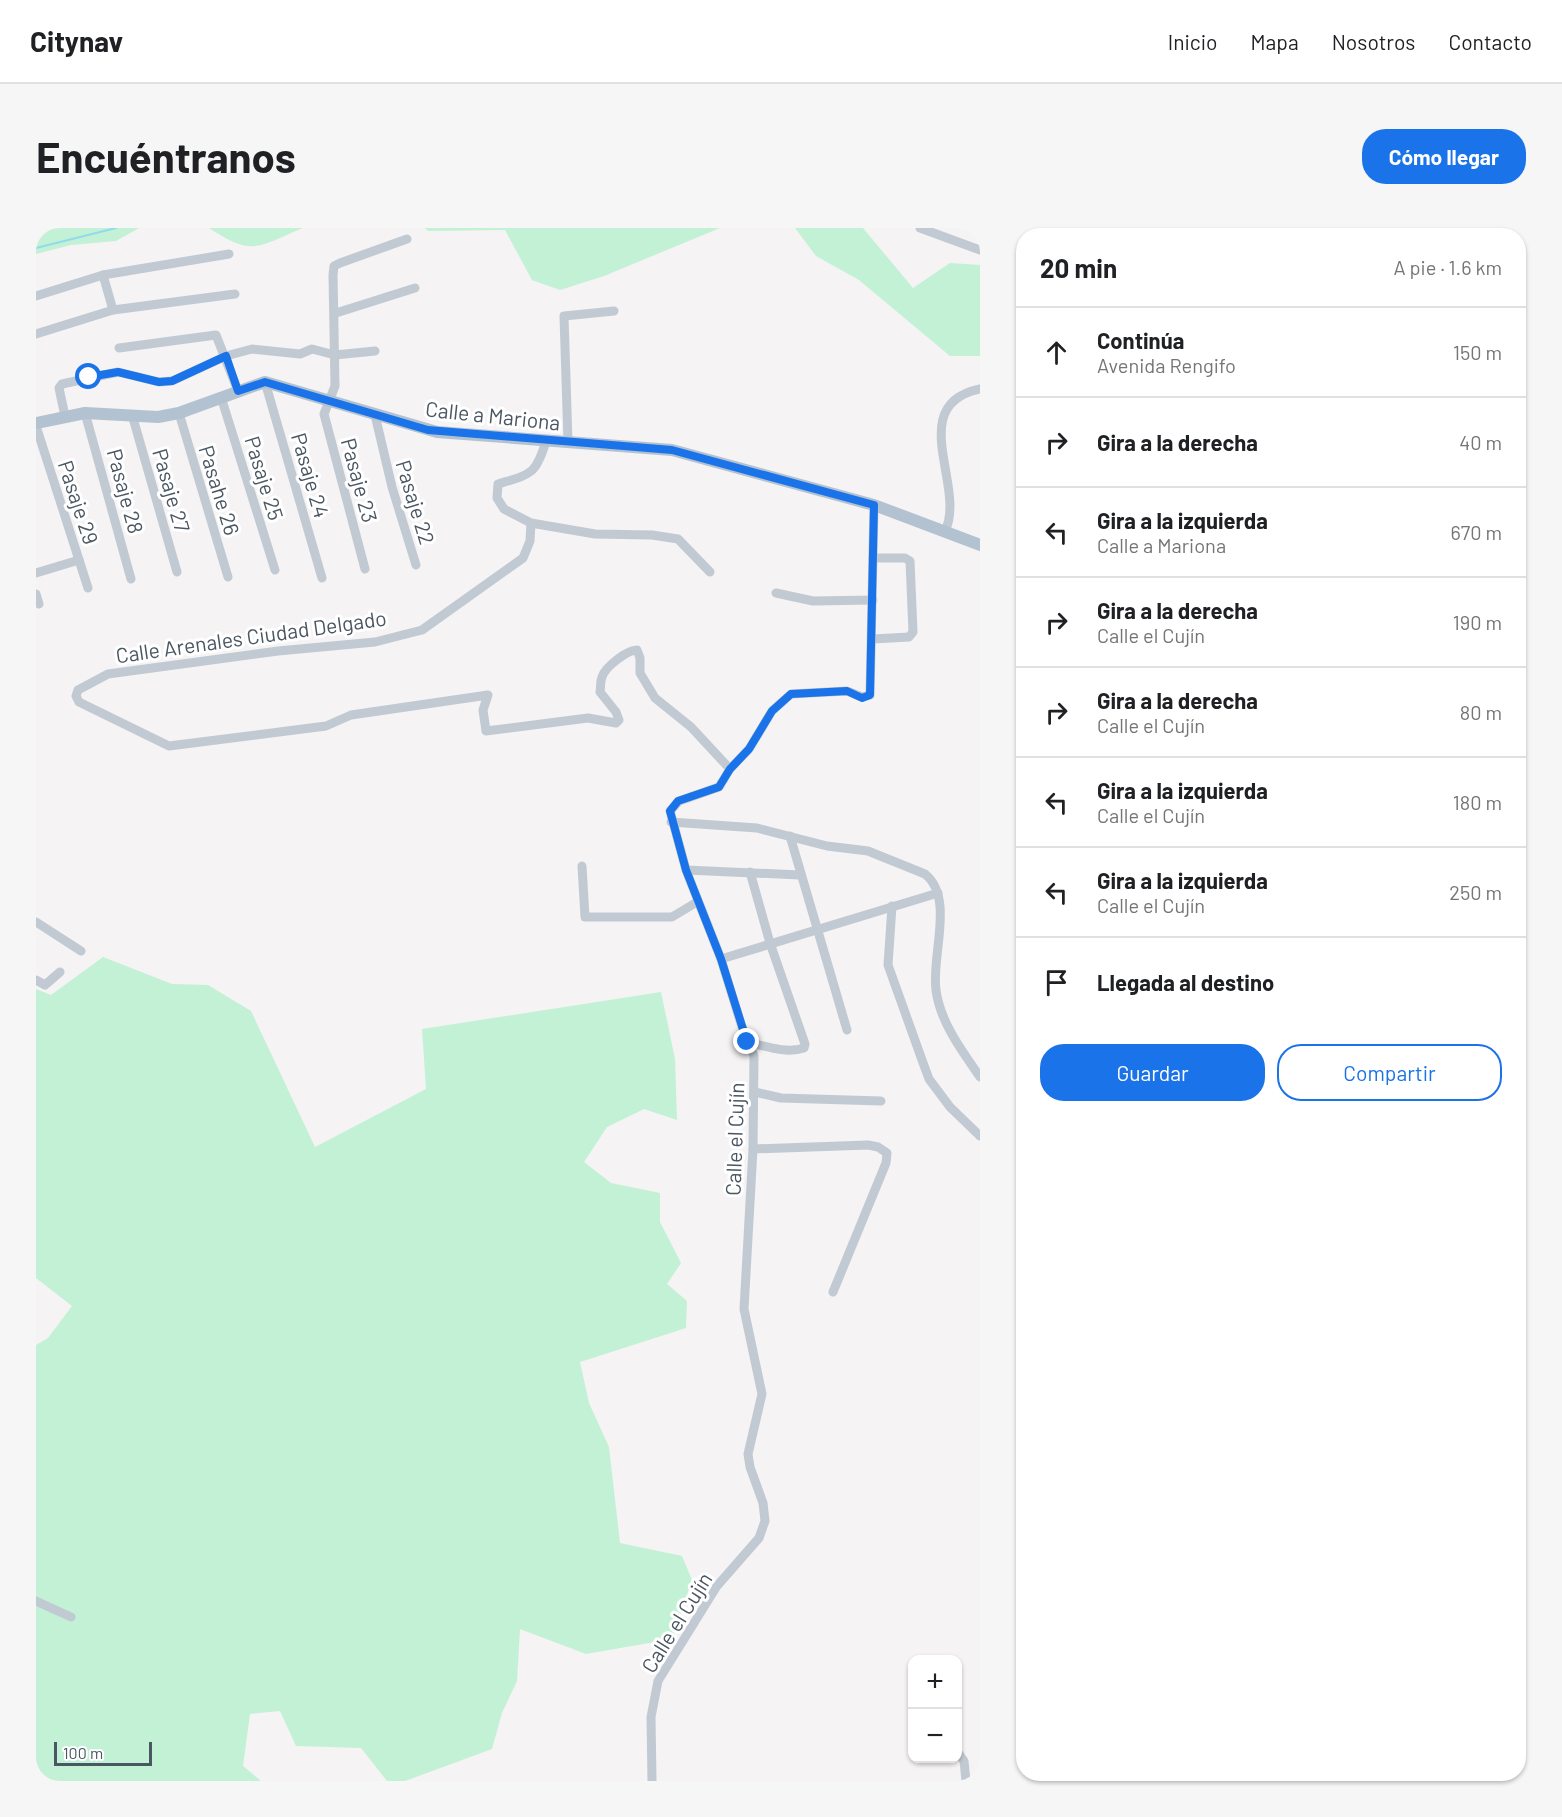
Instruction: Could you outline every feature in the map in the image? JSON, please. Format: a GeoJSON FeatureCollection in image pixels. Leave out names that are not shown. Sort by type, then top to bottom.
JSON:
{"type":"FeatureCollection","features":[{"type":"Feature","properties":{"kind":"main road","name":"Calle a Mariona"},"geometry":{"type":"LineString","coordinates":[[265,382],[437,432],[672,450],[874,505],[980,545]]}},
{"type":"Feature","properties":{"kind":"main road"},"geometry":{"type":"LineString","coordinates":[[36,425],[65,416],[86,413],[133,418],[179,413],[265,382]]}},
{"type":"Feature","properties":{"kind":"street"},"geometry":{"type":"LineString","coordinates":[[920,228],[980,250]]}},
{"type":"Feature","properties":{"kind":"street","name":"Pasaje 23"},"geometry":{"type":"LineString","coordinates":[[365,569],[324,414],[335,386],[334,266],[407,239]]}},
{"type":"Feature","properties":{"kind":"street"},"geometry":{"type":"LineString","coordinates":[[36,296],[103,275],[229,255]]}},
{"type":"Feature","properties":{"kind":"street"},"geometry":{"type":"LineString","coordinates":[[103,275],[113,310]]}},
{"type":"Feature","properties":{"kind":"street"},"geometry":{"type":"LineString","coordinates":[[336,313],[415,288]]}},
{"type":"Feature","properties":{"kind":"street"},"geometry":{"type":"LineString","coordinates":[[36,334],[113,310],[235,294]]}},
{"type":"Feature","properties":{"kind":"street"},"geometry":{"type":"LineString","coordinates":[[568,442],[564,316],[614,312]]}},
{"type":"Feature","properties":{"kind":"street"},"geometry":{"type":"LineString","coordinates":[[119,348],[216,335],[238,391]]}},
{"type":"Feature","properties":{"kind":"street"},"geometry":{"type":"LineString","coordinates":[[65,416],[59,394],[62,384],[118,372],[159,382],[172,381],[226,356],[252,349],[300,354],[312,349],[335,356],[375,351]]}},
{"type":"Feature","properties":{"kind":"street","name":"Pasaje 24"},"geometry":{"type":"LineString","coordinates":[[265,382],[322,578]]}},
{"type":"Feature","properties":{"kind":"street"},"geometry":{"type":"LineString","coordinates":[[945,531],[950,519],[942,435],[945,412],[951,400],[980,389]]}},
{"type":"Feature","properties":{"kind":"street","name":"Pasaje 25"},"geometry":{"type":"LineString","coordinates":[[221,397],[275,570]]}},
{"type":"Feature","properties":{"kind":"street","name":"Pasaje 28"},"geometry":{"type":"LineString","coordinates":[[86,413],[131,579]]}},
{"type":"Feature","properties":{"kind":"street","name":"Pasahe 26"},"geometry":{"type":"LineString","coordinates":[[179,413],[228,577]]}},
{"type":"Feature","properties":{"kind":"street","name":"Pasaje 22"},"geometry":{"type":"LineString","coordinates":[[375,415],[392,487],[416,565]]}},
{"type":"Feature","properties":{"kind":"street","name":"Pasaje 27"},"geometry":{"type":"LineString","coordinates":[[133,418],[177,572]]}},
{"type":"Feature","properties":{"kind":"street","name":"Pasaje 29"},"geometry":{"type":"LineString","coordinates":[[36,425],[88,588]]}},
{"type":"Feature","properties":{"kind":"street"},"geometry":{"type":"LineString","coordinates":[[546,441],[539,464],[526,476],[498,484],[497,498],[504,510],[531,523],[595,534],[652,535],[678,539],[710,572]]}},
{"type":"Feature","properties":{"kind":"street"},"geometry":{"type":"LineString","coordinates":[[874,505],[872,690],[868,697],[847,691],[791,694],[772,711],[749,749],[730,769],[717,789],[675,803],[670,811],[671,822],[732,824],[827,846],[868,851],[925,874],[933,880],[940,902],[936,989],[948,1028],[980,1077]]}},
{"type":"Feature","properties":{"kind":"street","name":"Calle Arenales Ciudad Delgado"},"geometry":{"type":"LineString","coordinates":[[531,523],[530,541],[523,558],[422,630],[375,642],[278,651],[108,674],[78,690],[76,696],[79,702],[169,746],[326,726],[351,715],[488,695],[483,710],[483,724],[486,731],[588,718],[616,723],[619,720],[616,712],[600,692],[601,678],[622,654],[636,650],[640,658],[640,673],[655,698],[691,727],[730,769]]}},
{"type":"Feature","properties":{"kind":"street"},"geometry":{"type":"LineString","coordinates":[[873,558],[905,558],[910,561],[913,632],[909,637],[873,639]]}},
{"type":"Feature","properties":{"kind":"street"},"geometry":{"type":"LineString","coordinates":[[36,573],[79,560]]}},
{"type":"Feature","properties":{"kind":"street"},"geometry":{"type":"LineString","coordinates":[[776,593],[813,601],[873,600]]}},
{"type":"Feature","properties":{"kind":"street","name":"Calle el Cujín"},"geometry":{"type":"LineString","coordinates":[[652,1781],[651,1717],[658,1681],[717,1586],[759,1538],[764,1526],[764,1503],[750,1467],[748,1454],[762,1394],[744,1309],[753,1149],[754,1056],[747,1042],[721,959],[686,870],[671,822]]}},
{"type":"Feature","properties":{"kind":"street"},"geometry":{"type":"LineString","coordinates":[[790,836],[847,1030]]}},
{"type":"Feature","properties":{"kind":"street"},"geometry":{"type":"LineString","coordinates":[[582,866],[585,917],[672,917],[698,902]]}},
{"type":"Feature","properties":{"kind":"street"},"geometry":{"type":"LineString","coordinates":[[686,870],[800,875]]}},
{"type":"Feature","properties":{"kind":"street"},"geometry":{"type":"LineString","coordinates":[[747,1042],[775,1049],[804,1048],[750,872]]}},
{"type":"Feature","properties":{"kind":"street"},"geometry":{"type":"LineString","coordinates":[[721,959],[938,893]]}},
{"type":"Feature","properties":{"kind":"street"},"geometry":{"type":"LineString","coordinates":[[892,906],[888,965],[918,1051],[929,1079],[938,1092],[980,1137]]}},
{"type":"Feature","properties":{"kind":"street"},"geometry":{"type":"LineString","coordinates":[[36,922],[81,951]]}},
{"type":"Feature","properties":{"kind":"street"},"geometry":{"type":"LineString","coordinates":[[36,980],[45,985],[60,972]]}},
{"type":"Feature","properties":{"kind":"street"},"geometry":{"type":"LineString","coordinates":[[755,1092],[781,1098],[881,1101]]}},
{"type":"Feature","properties":{"kind":"street"},"geometry":{"type":"LineString","coordinates":[[753,1149],[868,1145],[878,1147],[886,1153],[883,1173],[833,1293]]}},
{"type":"Feature","properties":{"kind":"street"},"geometry":{"type":"LineString","coordinates":[[36,1601],[70,1617]]}},
{"type":"Feature","properties":{"kind":"street"},"geometry":{"type":"LineString","coordinates":[[962,1758],[966,1781]]}},
{"type":"Feature","properties":{"kind":"green space"},"geometry":{"type":"Polygon","coordinates":[[[36,228],[139,228],[116,241],[71,245],[36,254],[36,228]]]}},
{"type":"Feature","properties":{"kind":"green space"},"geometry":{"type":"Polygon","coordinates":[[[209,228],[303,228],[265,244],[246,246],[209,228]]]}},
{"type":"Feature","properties":{"kind":"green space"},"geometry":{"type":"Polygon","coordinates":[[[425,228],[720,228],[604,276],[560,290],[532,280],[505,230],[428,231],[425,228]]]}},
{"type":"Feature","properties":{"kind":"green space"},"geometry":{"type":"Polygon","coordinates":[[[795,228],[863,228],[913,288],[950,263],[980,265],[980,356],[950,356],[859,280],[816,256],[795,228]]]}},
{"type":"Feature","properties":{"kind":"green space"},"geometry":{"type":"Polygon","coordinates":[[[103,957],[172,984],[208,985],[251,1011],[315,1147],[426,1089],[422,1029],[661,992],[675,1059],[677,1120],[644,1109],[607,1127],[584,1162],[611,1183],[660,1193],[660,1222],[681,1263],[667,1284],[687,1301],[686,1328],[580,1362],[589,1403],[609,1447],[620,1543],[682,1556],[692,1580],[672,1639],[586,1654],[520,1629],[517,1681],[502,1713],[492,1749],[405,1781],[387,1781],[361,1748],[296,1746],[280,1711],[250,1714],[243,1766],[261,1781],[36,1781],[36,1345],[48,1338],[72,1306],[36,1278],[36,989],[51,995],[103,957]]]}},
{"type":"Feature","properties":{"kind":"waterway"},"geometry":{"type":"LineString","coordinates":[[36,248],[116,228]]}},
{"type":"Feature","properties":{"kind":"route"},"geometry":{"type":"LineString","coordinates":[[89,377],[118,372],[159,382],[172,381],[194,373],[226,356],[238,391],[265,382],[437,432],[672,450],[874,505],[872,690],[870,695],[862,698],[847,691],[791,694],[772,711],[769,720],[749,749],[730,769],[719,787],[678,801],[670,811],[671,822],[686,870],[721,959],[747,1042]]}}]}
